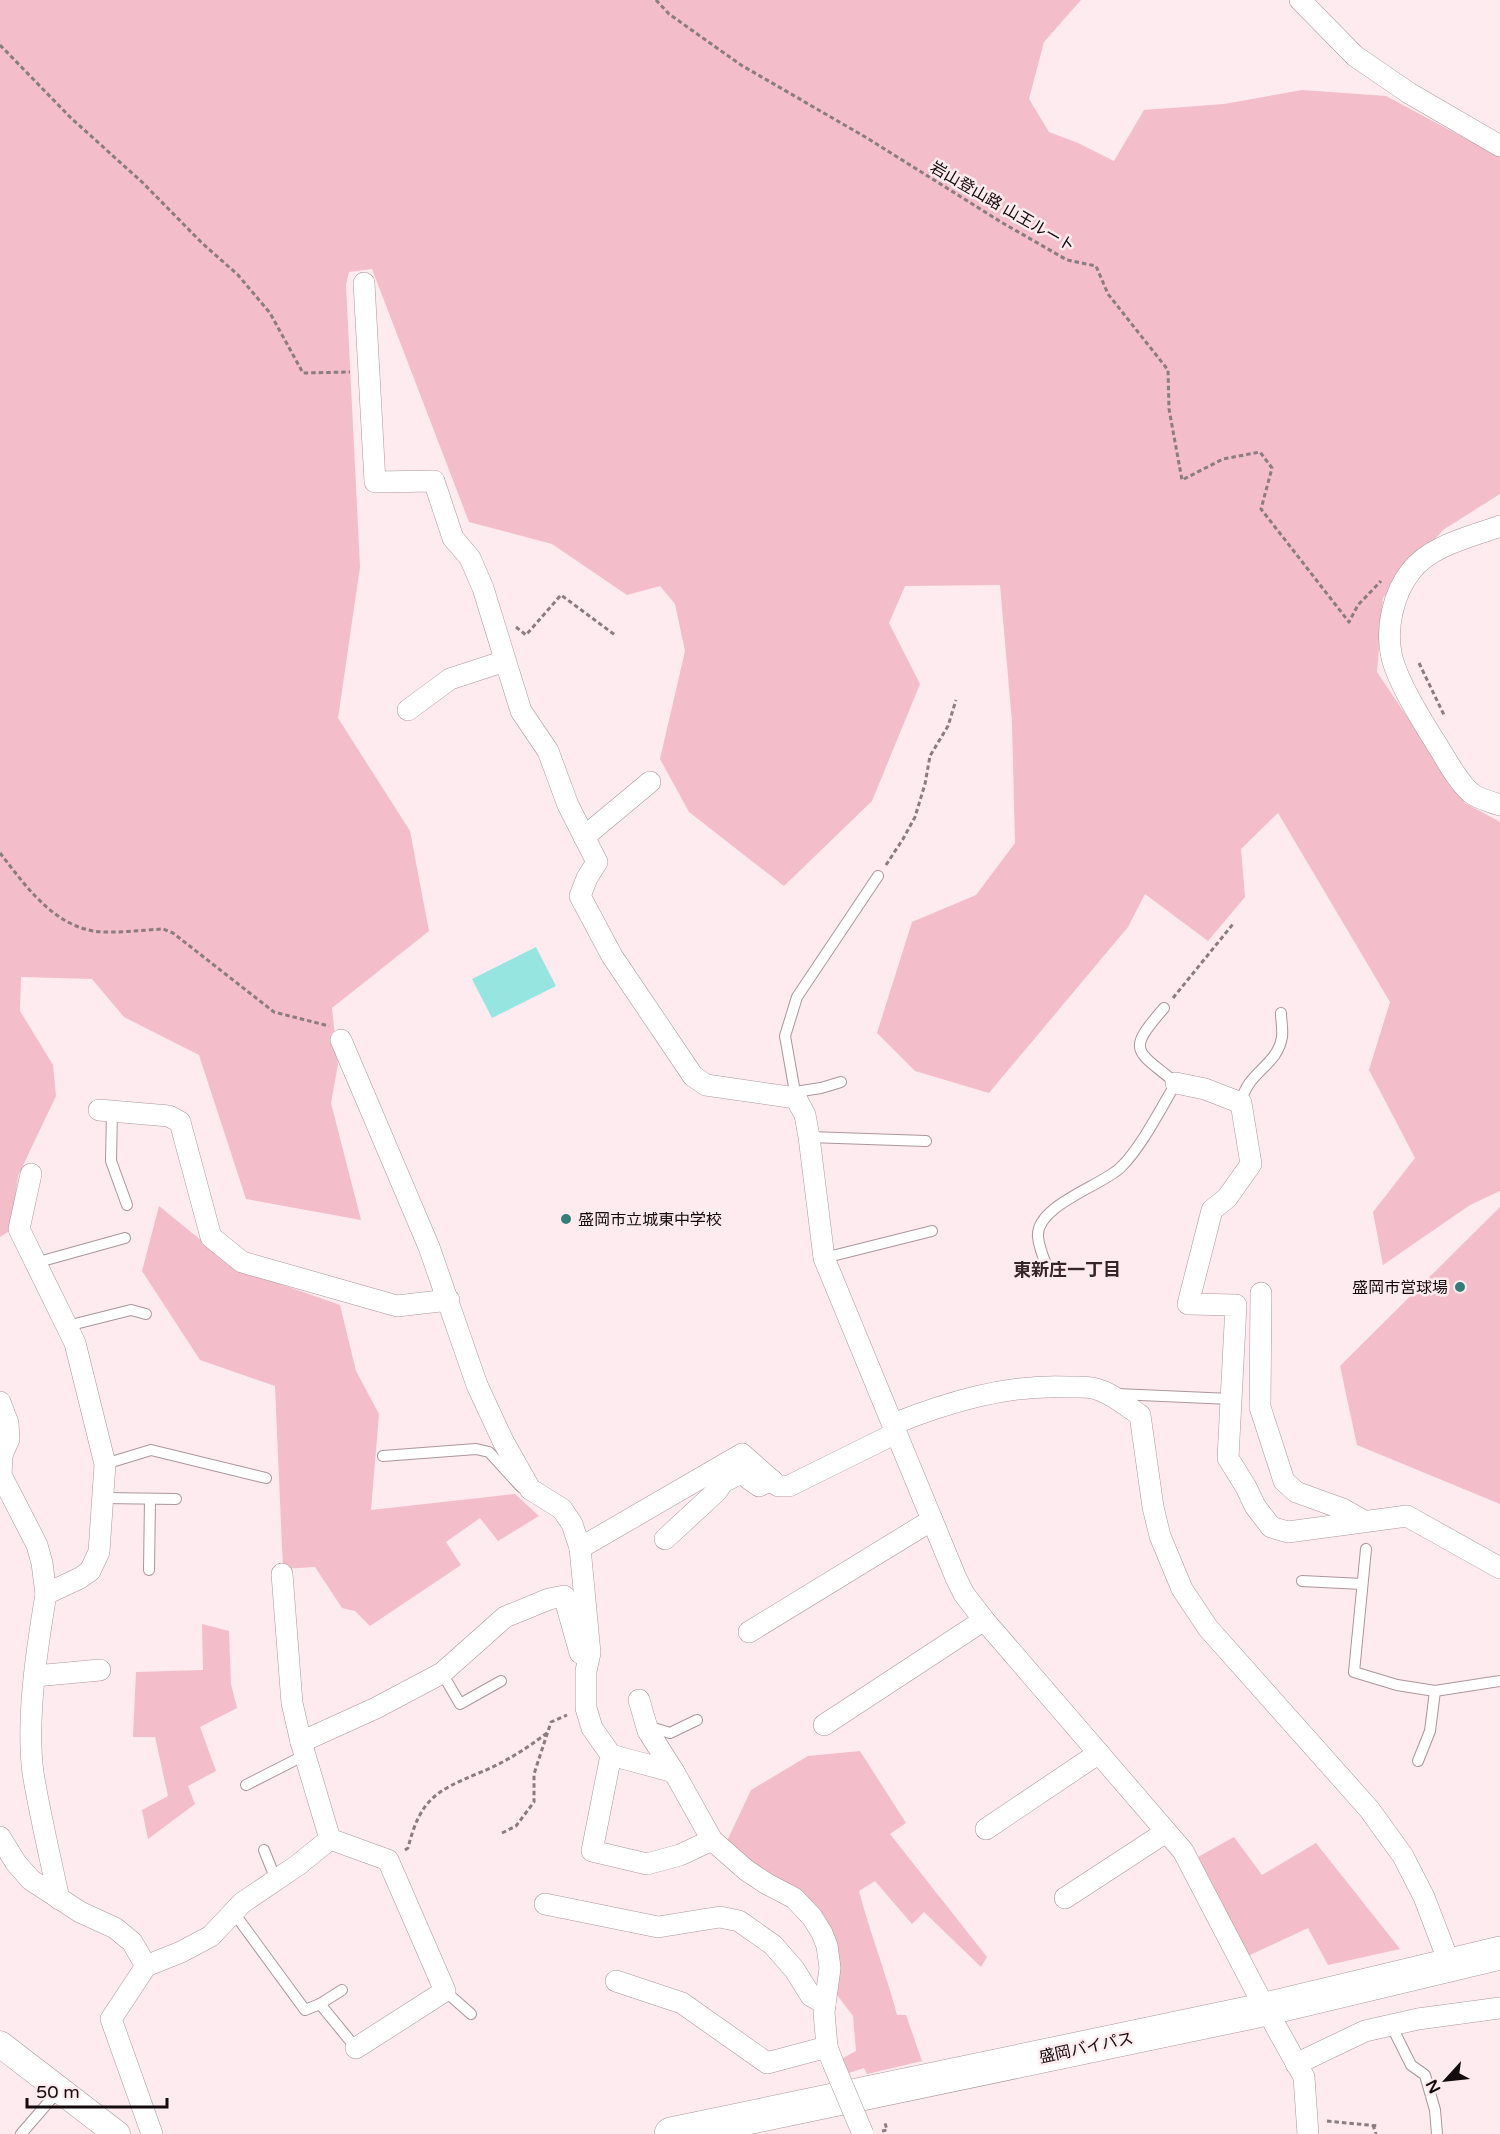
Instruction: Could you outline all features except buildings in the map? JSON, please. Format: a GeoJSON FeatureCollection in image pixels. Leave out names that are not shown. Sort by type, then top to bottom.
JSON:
{"type":"FeatureCollection","features":[{"type":"Feature","properties":{"kind":"highway","name":"盛岡バイパス"},"geometry":{"type":"LineString","coordinates":[[780,2134],[1270,2015],[1500,1953]]}},
{"type":"Feature","properties":{"kind":"highway","name":"盛岡バイパス"},"geometry":{"type":"LineString","coordinates":[[671,2134],[1270,2015],[1500,1975]]}},
{"type":"Feature","properties":{"kind":"street"},"geometry":{"type":"LineString","coordinates":[[1300,0],[1355,56],[1408,93],[1500,146]]}},
{"type":"Feature","properties":{"kind":"street"},"geometry":{"type":"LineString","coordinates":[[364,283],[375,482],[434,481],[453,538],[470,558],[483,588],[521,711],[548,751],[568,806],[597,862],[580,896],[591,920],[612,956],[693,1076],[706,1085],[796,1095],[805,1115],[809,1137],[824,1258],[956,1578],[964,1594],[984,1620],[1183,1851],[1304,2077],[1308,2126]]}},
{"type":"Feature","properties":{"kind":"street"},"geometry":{"type":"LineString","coordinates":[[1500,526],[1443,547],[1421,559],[1410,572],[1394,602],[1390,630],[1392,658],[1409,696],[1454,772],[1473,795],[1500,805]]}},
{"type":"Feature","properties":{"kind":"street"},"geometry":{"type":"LineString","coordinates":[[408,710],[450,679],[505,661]]}},
{"type":"Feature","properties":{"kind":"street"},"geometry":{"type":"LineString","coordinates":[[584,837],[650,782]]}},
{"type":"Feature","properties":{"kind":"street"},"geometry":{"type":"LineString","coordinates":[[341,1040],[429,1247],[477,1385],[503,1441],[530,1489],[562,1509],[572,1524],[580,1548],[590,1653],[586,1671],[586,1708],[592,1728],[611,1755],[674,1772]]}},
{"type":"Feature","properties":{"kind":"street"},"geometry":{"type":"LineString","coordinates":[[1176,1083],[1205,1089],[1241,1103],[1251,1164],[1227,1198],[1212,1210],[1188,1304],[1236,1305],[1228,1458],[1256,1506],[1271,1527],[1288,1532],[1407,1516],[1500,1568]]}},
{"type":"Feature","properties":{"kind":"street"},"geometry":{"type":"LineString","coordinates":[[106,1110],[169,1116],[180,1122],[211,1237],[242,1262],[397,1306],[449,1300]]}},
{"type":"Feature","properties":{"kind":"street"},"geometry":{"type":"LineString","coordinates":[[31,1174],[19,1228],[75,1343],[105,1464],[99,1552],[90,1570],[80,1578],[46,1594]]}},
{"type":"Feature","properties":{"kind":"street"},"geometry":{"type":"LineString","coordinates":[[1261,1293],[1260,1407],[1284,1481],[1296,1492],[1342,1509],[1364,1521]]}},
{"type":"Feature","properties":{"kind":"street"},"geometry":{"type":"LineString","coordinates":[[580,1548],[742,1454],[778,1486],[789,1486],[894,1428],[940,1406],[994,1393],[1036,1387],[1094,1388],[1105,1392],[1140,1415],[1153,1507],[1160,1536],[1168,1558],[1191,1604],[1238,1664],[1369,1809],[1403,1856],[1424,1897],[1450,1965]]}},
{"type":"Feature","properties":{"kind":"street"},"geometry":{"type":"LineString","coordinates":[[0,1402],[8,1423],[9,1439],[2,1455],[1,1475],[6,1501],[37,1545],[46,1594],[37,1645],[31,1737],[33,1772],[59,1899]]}},
{"type":"Feature","properties":{"kind":"street"},"geometry":{"type":"LineString","coordinates":[[665,1539],[717,1491],[723,1482],[741,1473],[759,1486],[772,1480]]}},
{"type":"Feature","properties":{"kind":"street"},"geometry":{"type":"LineString","coordinates":[[749,1632],[932,1520]]}},
{"type":"Feature","properties":{"kind":"street"},"geometry":{"type":"LineString","coordinates":[[282,1574],[292,1703],[330,1839]]}},
{"type":"Feature","properties":{"kind":"street"},"geometry":{"type":"LineString","coordinates":[[303,1749],[442,1672],[505,1617],[549,1599],[564,1596],[586,1671]]}},
{"type":"Feature","properties":{"kind":"street"},"geometry":{"type":"LineString","coordinates":[[824,1725],[984,1620]]}},
{"type":"Feature","properties":{"kind":"street"},"geometry":{"type":"LineString","coordinates":[[35,1677],[100,1670]]}},
{"type":"Feature","properties":{"kind":"street"},"geometry":{"type":"LineString","coordinates":[[639,1700],[646,1726],[712,1840],[746,1870],[794,1898],[812,1917],[827,1946],[830,1968],[825,2004],[830,2055],[863,2134]]}},
{"type":"Feature","properties":{"kind":"street"},"geometry":{"type":"LineString","coordinates":[[986,1829],[1099,1753]]}},
{"type":"Feature","properties":{"kind":"street"},"geometry":{"type":"LineString","coordinates":[[611,1755],[592,1851],[646,1864],[680,1855],[712,1840]]}},
{"type":"Feature","properties":{"kind":"street"},"geometry":{"type":"LineString","coordinates":[[1065,1898],[1166,1832]]}},
{"type":"Feature","properties":{"kind":"street"},"geometry":{"type":"LineString","coordinates":[[0,1837],[16,1863],[31,1880],[80,1912],[115,1928],[132,1942],[146,1966]]}},
{"type":"Feature","properties":{"kind":"street"},"geometry":{"type":"LineString","coordinates":[[330,1839],[388,1860],[445,1991],[356,2048]]}},
{"type":"Feature","properties":{"kind":"street"},"geometry":{"type":"LineString","coordinates":[[152,2134],[111,2019],[146,1966],[181,1953],[211,1936],[242,1903],[330,1839]]}},
{"type":"Feature","properties":{"kind":"street"},"geometry":{"type":"LineString","coordinates":[[545,1904],[658,1927],[720,1917],[739,1921],[773,1945],[794,1969],[810,1996],[825,2004]]}},
{"type":"Feature","properties":{"kind":"street"},"geometry":{"type":"LineString","coordinates":[[616,1981],[682,2003],[767,2063],[830,2055]]}},
{"type":"Feature","properties":{"kind":"street"},"geometry":{"type":"LineString","coordinates":[[1296,2064],[1365,2031],[1418,2019],[1500,2008]]}},
{"type":"Feature","properties":{"kind":"street"},"geometry":{"type":"LineString","coordinates":[[0,2044],[117,2134]]}},
{"type":"Feature","properties":{"kind":"lane"},"geometry":{"type":"LineString","coordinates":[[841,1082],[796,1095],[785,1036],[797,997],[878,876]]}},
{"type":"Feature","properties":{"kind":"lane"},"geometry":{"type":"LineString","coordinates":[[1049,1272],[1038,1235],[1044,1218],[1122,1166],[1147,1132],[1176,1083],[1142,1055],[1139,1044],[1141,1036],[1164,1008]]}},
{"type":"Feature","properties":{"kind":"lane"},"geometry":{"type":"LineString","coordinates":[[1241,1103],[1243,1090],[1278,1049],[1282,1035],[1281,1013]]}},
{"type":"Feature","properties":{"kind":"lane"},"geometry":{"type":"LineString","coordinates":[[106,1110],[111,1161],[127,1205]]}},
{"type":"Feature","properties":{"kind":"lane"},"geometry":{"type":"LineString","coordinates":[[809,1137],[926,1141]]}},
{"type":"Feature","properties":{"kind":"lane"},"geometry":{"type":"LineString","coordinates":[[824,1258],[932,1231]]}},
{"type":"Feature","properties":{"kind":"lane"},"geometry":{"type":"LineString","coordinates":[[35,1263],[125,1238]]}},
{"type":"Feature","properties":{"kind":"lane"},"geometry":{"type":"LineString","coordinates":[[67,1326],[131,1310],[146,1314]]}},
{"type":"Feature","properties":{"kind":"lane"},"geometry":{"type":"LineString","coordinates":[[1105,1392],[1131,1396],[1231,1399]]}},
{"type":"Feature","properties":{"kind":"lane"},"geometry":{"type":"LineString","coordinates":[[383,1456],[476,1449],[489,1452],[521,1487],[530,1489]]}},
{"type":"Feature","properties":{"kind":"lane"},"geometry":{"type":"LineString","coordinates":[[105,1464],[151,1450],[266,1478]]}},
{"type":"Feature","properties":{"kind":"lane"},"geometry":{"type":"LineString","coordinates":[[103,1498],[176,1499]]}},
{"type":"Feature","properties":{"kind":"lane"},"geometry":{"type":"LineString","coordinates":[[149,1570],[150,1499]]}},
{"type":"Feature","properties":{"kind":"lane"},"geometry":{"type":"LineString","coordinates":[[1366,1549],[1354,1672],[1397,1685],[1435,1691],[1500,1681]]}},
{"type":"Feature","properties":{"kind":"lane"},"geometry":{"type":"LineString","coordinates":[[1302,1581],[1362,1584]]}},
{"type":"Feature","properties":{"kind":"lane"},"geometry":{"type":"LineString","coordinates":[[442,1672],[460,1704],[501,1681]]}},
{"type":"Feature","properties":{"kind":"lane"},"geometry":{"type":"LineString","coordinates":[[1418,1761],[1430,1731],[1435,1691]]}},
{"type":"Feature","properties":{"kind":"lane"},"geometry":{"type":"LineString","coordinates":[[646,1726],[670,1733],[697,1720]]}},
{"type":"Feature","properties":{"kind":"lane"},"geometry":{"type":"LineString","coordinates":[[246,1785],[303,1749]]}},
{"type":"Feature","properties":{"kind":"lane"},"geometry":{"type":"LineString","coordinates":[[264,1850],[276,1880]]}},
{"type":"Feature","properties":{"kind":"lane"},"geometry":{"type":"LineString","coordinates":[[234,1913],[305,2010],[320,2004],[342,1990]]}},
{"type":"Feature","properties":{"kind":"lane"},"geometry":{"type":"LineString","coordinates":[[445,1991],[471,2014]]}},
{"type":"Feature","properties":{"kind":"lane"},"geometry":{"type":"LineString","coordinates":[[320,2004],[356,2048]]}},
{"type":"Feature","properties":{"kind":"lane"},"geometry":{"type":"LineString","coordinates":[[1391,2025],[1410,2065],[1425,2075],[1434,2110],[1437,2134]]}},
{"type":"Feature","properties":{"kind":"lane"},"geometry":{"type":"LineString","coordinates":[[21,2134],[59,2090]]}},
{"type":"Feature","properties":{"kind":"path","name":"岩山登山路 山王ルート"},"geometry":{"type":"LineString","coordinates":[[656,0],[669,14],[741,65],[867,138],[1001,222],[1067,260],[1096,266],[1108,294],[1168,370],[1169,409],[1182,480],[1223,459],[1260,452],[1272,468],[1261,509],[1349,622],[1358,605],[1392,568],[1410,572]]}},
{"type":"Feature","properties":{"kind":"path"},"geometry":{"type":"LineString","coordinates":[[0,45],[71,118],[142,182],[201,242],[238,275],[270,313],[303,373],[369,372]]}},
{"type":"Feature","properties":{"kind":"path"},"geometry":{"type":"LineString","coordinates":[[496,630],[513,624],[526,635],[561,595],[615,634]]}},
{"type":"Feature","properties":{"kind":"path"},"geometry":{"type":"LineString","coordinates":[[878,876],[915,817],[925,784],[930,756],[948,726],[956,700]]}},
{"type":"Feature","properties":{"kind":"path"},"geometry":{"type":"LineString","coordinates":[[0,853],[26,887],[69,924],[95,931],[163,929],[173,933],[274,1012],[335,1028],[341,1040]]}},
{"type":"Feature","properties":{"kind":"path"},"geometry":{"type":"LineString","coordinates":[[1164,1008],[1233,924]]}},
{"type":"Feature","properties":{"kind":"path"},"geometry":{"type":"LineString","coordinates":[[502,1833],[516,1826],[534,1803],[534,1774],[551,1722],[586,1708]]}},
{"type":"Feature","properties":{"kind":"path"},"geometry":{"type":"LineString","coordinates":[[388,1860],[408,1848],[416,1822],[427,1803],[441,1790],[526,1749],[547,1733]]}},
{"type":"Feature","properties":{"kind":"path"},"geometry":{"type":"LineString","coordinates":[[1308,2126],[1376,2126],[1376,2134]]}},
{"type":"Feature","properties":{"kind":"shaded area"},"geometry":{"type":"Polygon","coordinates":[[[0,0],[1081,0],[1044,42],[1029,99],[1049,132],[1114,161],[1144,110],[1224,104],[1302,90],[1386,96],[1500,157],[1500,494],[1443,530],[1383,598],[1377,672],[1465,803],[1500,822],[1500,1191],[1470,1205],[1383,1265],[1373,1212],[1415,1158],[1369,1070],[1390,1002],[1278,813],[1241,849],[1245,897],[1208,941],[1145,894],[1128,927],[989,1093],[915,1071],[877,1033],[912,922],[976,895],[1015,843],[1012,722],[1000,585],[905,586],[889,623],[920,684],[872,801],[784,886],[689,812],[660,759],[685,651],[675,604],[660,586],[627,595],[552,544],[469,522],[372,269],[349,272],[346,285],[360,567],[338,718],[410,831],[429,931],[332,1008],[338,1064],[331,1103],[361,1220],[246,1199],[199,1055],[124,1017],[92,979],[21,977],[20,1011],[53,1065],[56,1096],[18,1176],[11,1230],[0,1237],[0,0]]]}},
{"type":"Feature","properties":{"kind":"shaded area"},"geometry":{"type":"Polygon","coordinates":[[[159,1206],[235,1268],[340,1305],[356,1371],[379,1414],[371,1510],[515,1494],[539,1516],[498,1541],[480,1518],[446,1542],[461,1565],[370,1626],[355,1611],[342,1608],[315,1567],[283,1569],[275,1386],[200,1360],[142,1271],[159,1206]]]}},
{"type":"Feature","properties":{"kind":"shaded area","name":"盛岡市営球場"},"geometry":{"type":"Polygon","coordinates":[[[1500,1207],[1500,1504],[1357,1445],[1340,1366],[1500,1207]]]}},
{"type":"Feature","properties":{"kind":"shaded area"},"geometry":{"type":"Polygon","coordinates":[[[202,1624],[229,1631],[231,1684],[237,1708],[200,1727],[216,1771],[188,1786],[195,1804],[148,1839],[142,1810],[168,1796],[155,1737],[133,1737],[136,1672],[203,1670],[202,1624]]]}},
{"type":"Feature","properties":{"kind":"shaded area"},"geometry":{"type":"Polygon","coordinates":[[[860,1751],[906,1823],[890,1834],[987,1957],[981,1967],[924,1912],[912,1924],[875,1881],[859,1891],[897,2015],[906,2015],[922,2061],[867,2074],[864,2068],[849,2073],[843,2058],[856,2051],[853,2016],[837,1995],[837,1957],[760,1871],[726,1843],[751,1790],[808,1756],[860,1751]]]}},
{"type":"Feature","properties":{"kind":"shaded area"},"geometry":{"type":"Polygon","coordinates":[[[1234,1837],[1262,1875],[1316,1843],[1400,1949],[1328,1965],[1308,1928],[1248,1956],[1198,1857],[1234,1837]]]}},
{"type":"Feature","properties":{"kind":"water"},"geometry":{"type":"Polygon","coordinates":[[[536,947],[556,986],[492,1018],[472,979],[536,947]]]}},
{"type":"Feature","properties":{"kind":"place","name":"盛岡市立城東中学校"},"geometry":{"type":"Point","coordinates":[566,1219]}},
{"type":"Feature","properties":{"kind":"place","name":"盛岡市営球場"},"geometry":{"type":"Point","coordinates":[1460,1287]}},
{"type":"Feature","properties":{"kind":"district","name":"東新庄一丁目"},"geometry":{"type":"Point","coordinates":[1067,1270]}}]}
